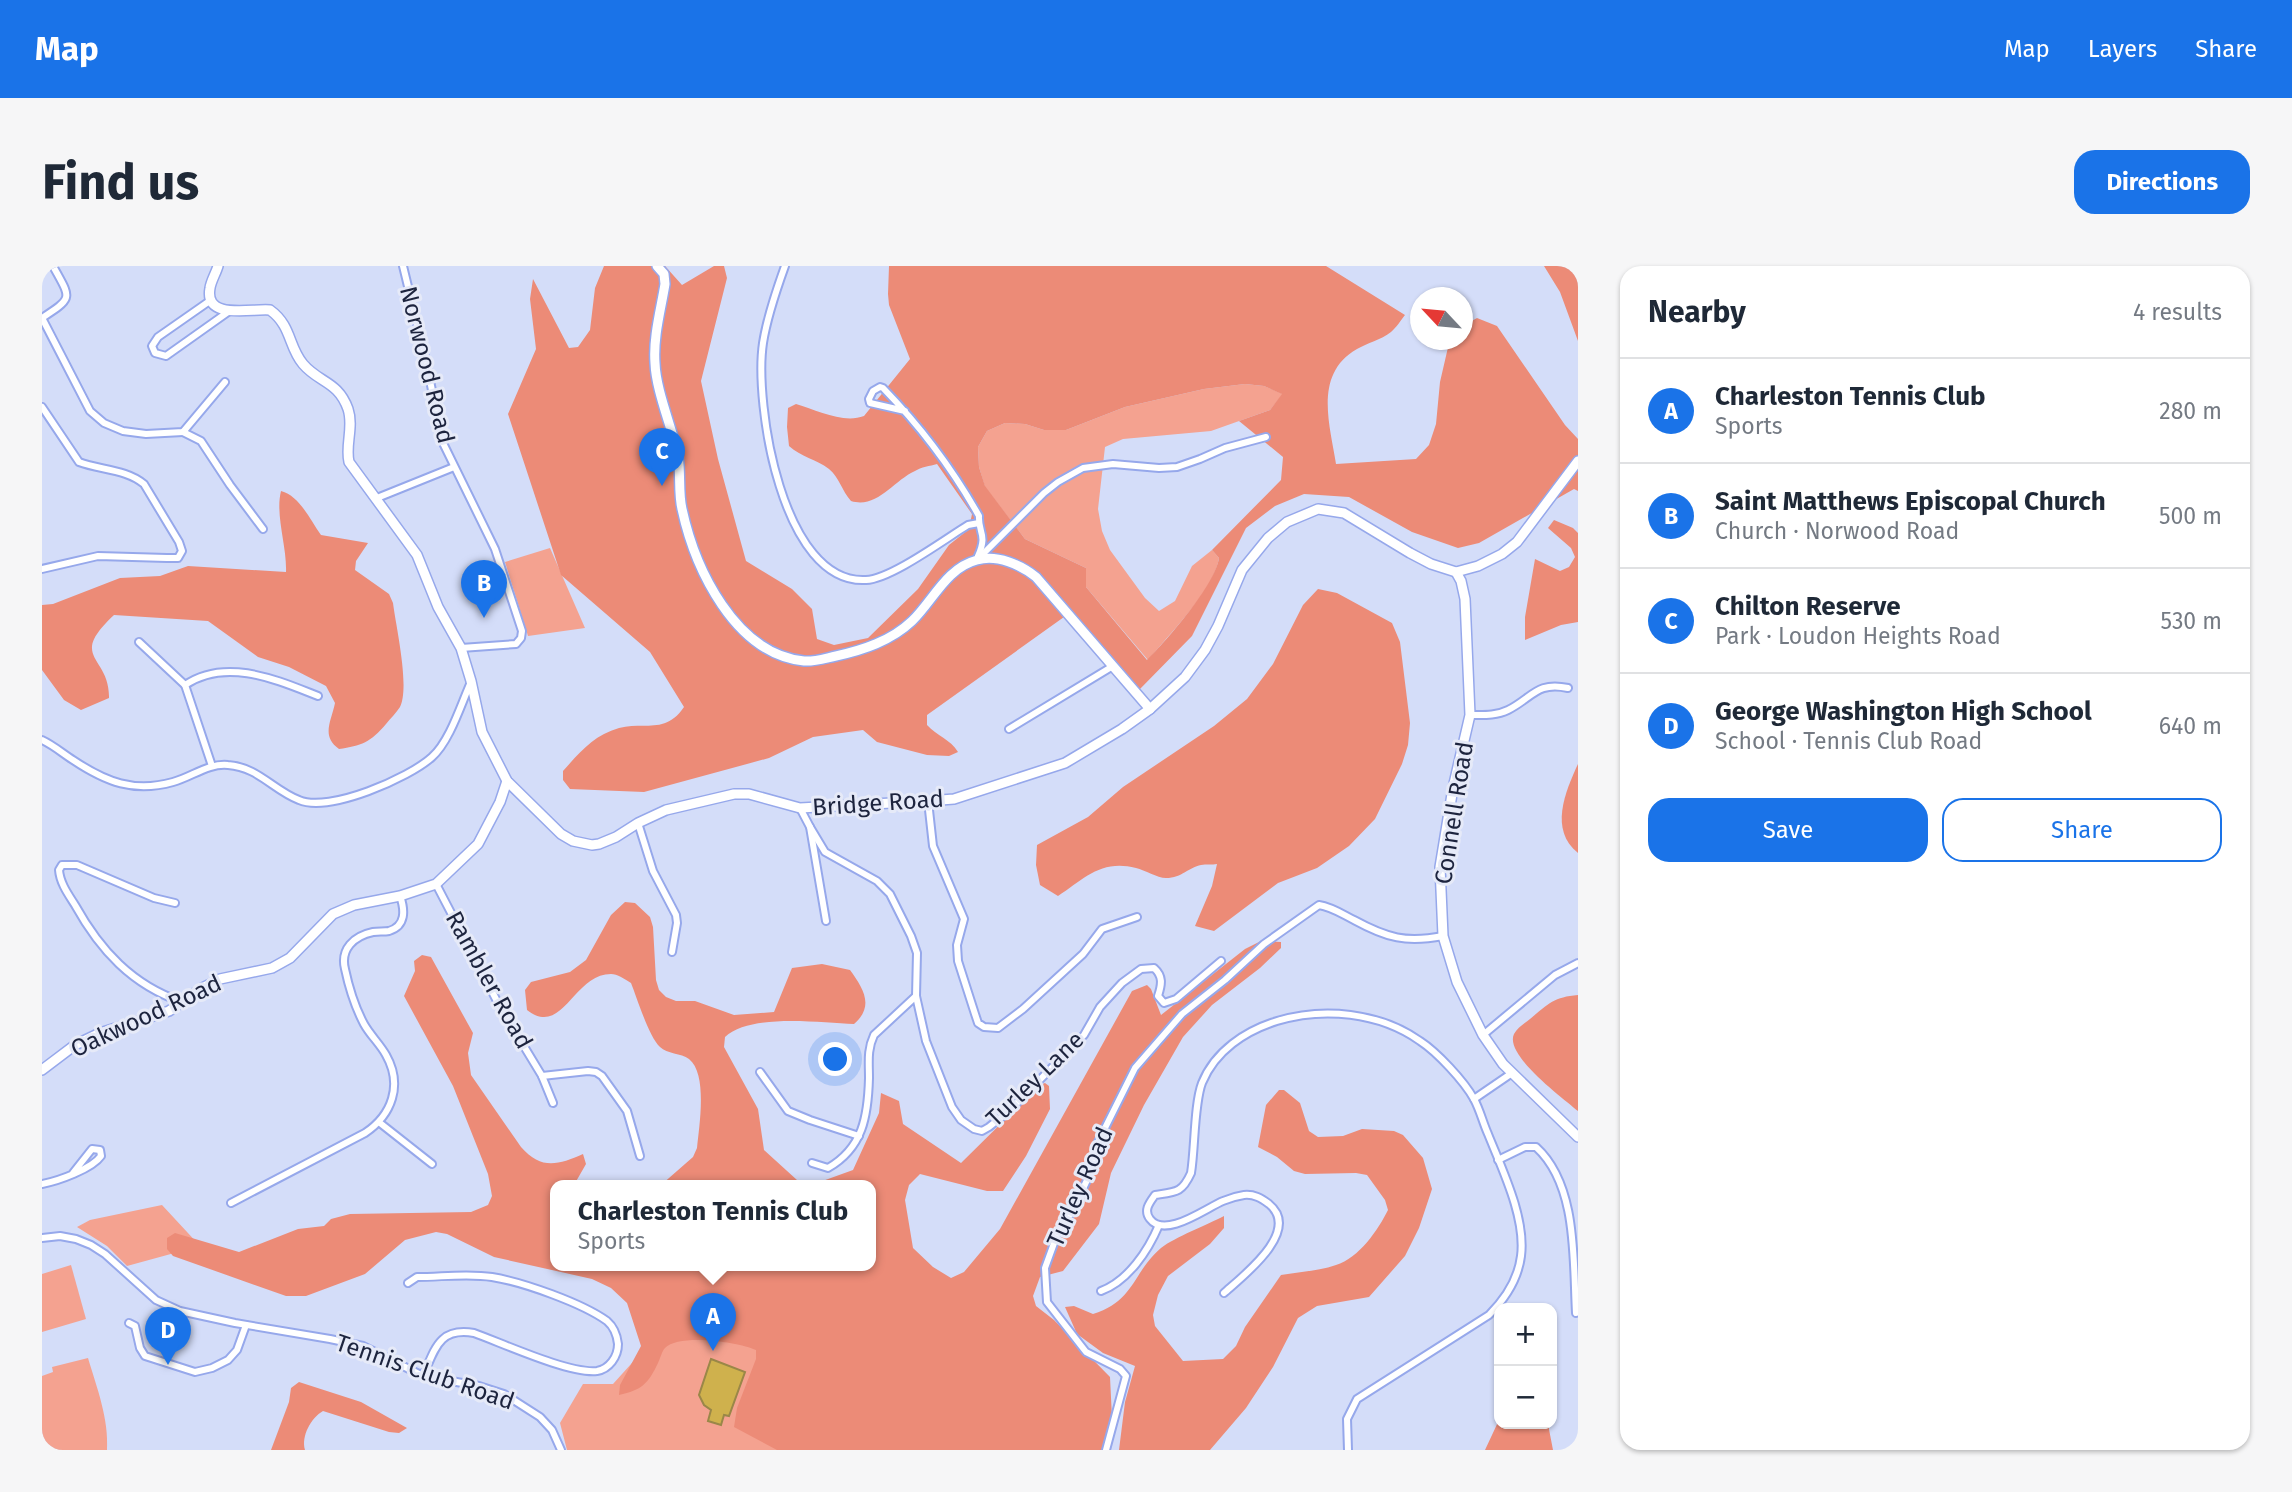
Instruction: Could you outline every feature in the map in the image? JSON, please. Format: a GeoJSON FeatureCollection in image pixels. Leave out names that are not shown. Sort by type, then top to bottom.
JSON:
{"type":"FeatureCollection","features":[{"type":"Feature","properties":{"kind":"main road"},"geometry":{"type":"LineString","coordinates":[[218,266],[209,289],[211,300],[219,309],[228,312]]}},
{"type":"Feature","properties":{"kind":"main road"},"geometry":{"type":"LineString","coordinates":[[657,266],[664,274],[665,284],[655,346],[655,365],[678,457],[681,507],[693,547],[708,581],[726,611],[751,638],[776,654],[806,662],[861,650],[901,631],[914,620],[950,576],[976,560],[1000,560],[1028,571],[1150,709]]}},
{"type":"Feature","properties":{"kind":"main road","name":"Bridge Road"},"geometry":{"type":"LineString","coordinates":[[228,312],[270,310],[283,321],[298,357],[306,367],[341,393],[350,418],[346,449],[349,462],[417,555],[438,607],[461,648],[482,732],[507,781],[553,827],[573,841],[599,844],[666,810],[734,794],[749,794],[800,808],[928,802],[954,799],[1065,763],[1150,709],[1185,677],[1218,626],[1242,570],[1268,538],[1287,523],[1318,509],[1344,513],[1410,553],[1431,564],[1456,572]]}},
{"type":"Feature","properties":{"kind":"main road"},"geometry":{"type":"LineString","coordinates":[[1456,572],[1502,555],[1517,542],[1578,461]]}},
{"type":"Feature","properties":{"kind":"main road","name":"Connell Road"},"geometry":{"type":"LineString","coordinates":[[1456,572],[1465,599],[1470,715],[1440,867],[1443,936],[1457,982],[1483,1035],[1512,1073],[1578,1137]]}},
{"type":"Feature","properties":{"kind":"main road","name":"Oakwood Road"},"geometry":{"type":"LineString","coordinates":[[42,1070],[75,1045],[100,1033],[169,1011],[220,979],[272,968],[290,958],[333,914],[354,905],[400,896],[436,884],[478,844],[500,802],[507,781]]}},
{"type":"Feature","properties":{"kind":"street"},"geometry":{"type":"LineString","coordinates":[[53,266],[66,290],[66,299],[42,318],[90,411],[104,423],[123,431],[146,434],[183,432],[201,440],[263,529]]}},
{"type":"Feature","properties":{"kind":"street","name":"Norwood Road"},"geometry":{"type":"LineString","coordinates":[[402,266],[443,443],[495,548],[522,631],[516,644],[461,648]]}},
{"type":"Feature","properties":{"kind":"street"},"geometry":{"type":"LineString","coordinates":[[664,274],[671,266]]}},
{"type":"Feature","properties":{"kind":"street"},"geometry":{"type":"LineString","coordinates":[[785,266],[763,344],[766,437],[791,517],[798,533],[816,559],[831,571],[851,579],[868,580],[905,565],[968,525],[979,523]]}},
{"type":"Feature","properties":{"kind":"street"},"geometry":{"type":"LineString","coordinates":[[211,300],[158,337],[152,346],[155,353],[166,356],[228,312]]}},
{"type":"Feature","properties":{"kind":"street"},"geometry":{"type":"LineString","coordinates":[[183,432],[225,382]]}},
{"type":"Feature","properties":{"kind":"street"},"geometry":{"type":"LineString","coordinates":[[905,411],[870,402],[869,399],[873,391],[883,388],[905,411],[942,455],[979,516],[979,523],[984,530],[983,546],[976,560]]}},
{"type":"Feature","properties":{"kind":"street"},"geometry":{"type":"LineString","coordinates":[[42,407],[79,462],[127,474],[144,484],[182,551],[178,558],[98,556],[42,569]]}},
{"type":"Feature","properties":{"kind":"street"},"geometry":{"type":"LineString","coordinates":[[976,560],[1044,493],[1083,468],[1113,464],[1177,467],[1225,447],[1266,437]]}},
{"type":"Feature","properties":{"kind":"street"},"geometry":{"type":"LineString","coordinates":[[377,498],[454,467]]}},
{"type":"Feature","properties":{"kind":"street"},"geometry":{"type":"LineString","coordinates":[[139,642],[185,685],[212,766]]}},
{"type":"Feature","properties":{"kind":"street"},"geometry":{"type":"LineString","coordinates":[[1009,729],[1113,666]]}},
{"type":"Feature","properties":{"kind":"street"},"geometry":{"type":"LineString","coordinates":[[185,685],[214,672],[238,671],[318,696]]}},
{"type":"Feature","properties":{"kind":"street"},"geometry":{"type":"LineString","coordinates":[[42,740],[99,776],[122,785],[148,788],[176,782],[212,766],[228,764],[247,768],[300,801],[316,804],[340,802],[371,791],[432,757],[446,738],[471,681]]}},
{"type":"Feature","properties":{"kind":"street"},"geometry":{"type":"LineString","coordinates":[[1470,715],[1492,715],[1508,710],[1537,691],[1553,685],[1568,688]]}},
{"type":"Feature","properties":{"kind":"street"},"geometry":{"type":"LineString","coordinates":[[928,802],[933,846],[964,919],[957,945],[958,961],[978,1023],[984,1027],[998,1028],[1023,1009],[1083,954],[1102,929],[1137,918]]}},
{"type":"Feature","properties":{"kind":"street"},"geometry":{"type":"LineString","coordinates":[[800,808],[810,827],[825,921]]}},
{"type":"Feature","properties":{"kind":"street"},"geometry":{"type":"LineString","coordinates":[[638,822],[653,871],[676,915],[672,952]]}},
{"type":"Feature","properties":{"kind":"street","name":"Turley Lane"},"geometry":{"type":"LineString","coordinates":[[810,827],[825,852],[877,881],[890,894],[917,953],[916,996],[926,1041],[952,1107],[961,1120],[974,1129],[982,1131],[1000,1119],[1084,1035],[1100,1007],[1122,983],[1141,969],[1154,968],[1160,974],[1158,996],[1164,1003],[1176,999],[1221,961]]}},
{"type":"Feature","properties":{"kind":"street"},"geometry":{"type":"LineString","coordinates":[[175,903],[154,898],[77,865],[62,864],[59,870],[65,888],[100,947],[118,965],[166,996],[184,1002]]}},
{"type":"Feature","properties":{"kind":"street","name":"Rambler Road"},"geometry":{"type":"LineString","coordinates":[[436,884],[499,1005],[542,1076],[553,1103]]}},
{"type":"Feature","properties":{"kind":"street"},"geometry":{"type":"LineString","coordinates":[[231,1203],[365,1133],[380,1122],[389,1107],[394,1090],[393,1073],[386,1055],[365,1025],[352,997],[344,965],[345,949],[354,939],[399,926],[404,907],[400,896]]}},
{"type":"Feature","properties":{"kind":"street","name":"Turley Road"},"geometry":{"type":"LineString","coordinates":[[1106,1450],[1126,1376],[1120,1369],[1086,1352],[1047,1302],[1045,1268],[1057,1235],[1088,1178],[1098,1142],[1135,1068],[1182,1014],[1264,944],[1319,905],[1337,910],[1377,933],[1393,938],[1411,941],[1443,936]]}},
{"type":"Feature","properties":{"kind":"street"},"geometry":{"type":"LineString","coordinates":[[1483,1035],[1555,975],[1578,963]]}},
{"type":"Feature","properties":{"kind":"street"},"geometry":{"type":"LineString","coordinates":[[812,1163],[828,1168],[838,1162],[856,1143],[868,1098],[870,1044],[874,1035],[916,996]]}},
{"type":"Feature","properties":{"kind":"street"},"geometry":{"type":"LineString","coordinates":[[1224,1293],[1256,1264],[1271,1246],[1279,1222],[1276,1209],[1262,1198],[1250,1195],[1222,1201],[1173,1225],[1159,1225],[1150,1221],[1147,1212],[1155,1195],[1172,1193],[1185,1186],[1191,1173],[1200,1086],[1210,1065],[1237,1039],[1259,1027],[1303,1014],[1350,1015],[1375,1020],[1420,1041],[1474,1099],[1521,1230],[1521,1253],[1514,1282],[1498,1307],[1357,1399],[1347,1419],[1348,1450]]}},
{"type":"Feature","properties":{"kind":"street","name":"Rambler Road"},"geometry":{"type":"LineString","coordinates":[[542,1076],[588,1070],[602,1076],[627,1111],[640,1156]]}},
{"type":"Feature","properties":{"kind":"street"},"geometry":{"type":"LineString","coordinates":[[760,1072],[788,1111],[859,1136]]}},
{"type":"Feature","properties":{"kind":"street"},"geometry":{"type":"LineString","coordinates":[[1474,1099],[1512,1073]]}},
{"type":"Feature","properties":{"kind":"street"},"geometry":{"type":"LineString","coordinates":[[380,1122],[432,1164]]}},
{"type":"Feature","properties":{"kind":"street"},"geometry":{"type":"LineString","coordinates":[[1498,1160],[1525,1147],[1536,1147],[1553,1168],[1569,1206],[1576,1313]]}},
{"type":"Feature","properties":{"kind":"street"},"geometry":{"type":"LineString","coordinates":[[42,1184],[73,1173],[97,1161],[101,1156],[100,1150],[92,1149],[73,1173]]}},
{"type":"Feature","properties":{"kind":"street"},"geometry":{"type":"LineString","coordinates":[[1101,1292],[1114,1287],[1130,1271],[1159,1225]]}},
{"type":"Feature","properties":{"kind":"street","name":"Tennis Club Road"},"geometry":{"type":"LineString","coordinates":[[42,1238],[76,1238],[91,1245],[105,1254],[156,1300],[180,1311],[363,1346],[424,1376],[479,1385],[504,1394],[540,1418],[552,1430],[561,1450]]}},
{"type":"Feature","properties":{"kind":"street"},"geometry":{"type":"LineString","coordinates":[[408,1283],[417,1277],[492,1277],[560,1297],[605,1320],[612,1326],[617,1338],[618,1349],[615,1357],[609,1366],[598,1371],[569,1368],[474,1333],[445,1335],[438,1342],[424,1376]]}},
{"type":"Feature","properties":{"kind":"street"},"geometry":{"type":"LineString","coordinates":[[129,1324],[135,1326],[140,1348],[145,1356],[195,1372],[228,1360],[237,1350],[246,1325]]}},
{"type":"Feature","properties":{"kind":"shaded area"},"geometry":{"type":"Polygon","coordinates":[[[604,266],[665,266],[682,285],[714,266],[724,266],[727,278],[701,381],[718,459],[746,561],[792,589],[812,609],[817,639],[834,645],[868,638],[918,589],[949,545],[969,529],[972,514],[937,464],[907,475],[877,498],[851,501],[829,469],[789,446],[788,408],[796,404],[839,417],[864,416],[910,359],[889,305],[889,266],[1326,266],[1405,315],[1391,332],[1357,349],[1343,360],[1334,372],[1329,386],[1328,417],[1336,464],[1416,459],[1429,445],[1436,424],[1440,382],[1447,350],[1473,350],[1473,320],[1477,318],[1497,326],[1565,425],[1578,439],[1578,491],[1574,489],[1479,543],[1458,548],[1412,532],[1349,497],[1304,494],[1275,506],[1246,528],[1192,636],[1139,690],[1071,612],[927,715],[927,725],[958,752],[949,756],[927,755],[877,742],[863,730],[813,737],[769,758],[644,792],[570,789],[563,780],[563,771],[595,740],[619,728],[662,724],[677,716],[684,707],[650,652],[561,575],[508,414],[536,349],[530,299],[533,279],[569,348],[578,347],[590,330],[595,288],[604,266]],[[1245,384],[1204,389],[1125,407],[1066,430],[1044,430],[1025,424],[1005,423],[987,431],[978,447],[979,467],[985,486],[1025,539],[1086,568],[1086,587],[1147,660],[1178,626],[1209,583],[1219,558],[1212,550],[1281,480],[1283,457],[1239,421],[1270,410],[1282,394],[1264,386],[1245,384]]]}},
{"type":"Feature","properties":{"kind":"shaded area"},"geometry":{"type":"Polygon","coordinates":[[[1544,266],[1578,266],[1578,341],[1560,292],[1544,266]]]}},
{"type":"Feature","properties":{"kind":"shaded area"},"geometry":{"type":"Polygon","coordinates":[[[1245,384],[1264,386],[1283,394],[1270,410],[1211,431],[1123,439],[1105,447],[1098,509],[1102,531],[1110,550],[1145,598],[1159,611],[1175,601],[1192,566],[1212,550],[1219,558],[1209,584],[1200,597],[1148,660],[1086,587],[1086,568],[1025,539],[985,487],[979,467],[978,447],[987,431],[1005,423],[1025,424],[1044,430],[1066,430],[1125,407],[1204,389],[1245,384]]]}},
{"type":"Feature","properties":{"kind":"shaded area"},"geometry":{"type":"Polygon","coordinates":[[[281,491],[299,503],[321,535],[368,543],[356,561],[355,570],[389,594],[393,603],[404,686],[400,707],[381,730],[365,742],[339,749],[330,739],[330,722],[335,703],[326,686],[289,667],[258,657],[208,621],[114,615],[100,629],[92,649],[108,684],[109,698],[81,710],[64,700],[42,670],[42,605],[53,604],[120,578],[160,576],[188,566],[286,572],[279,510],[281,491]]]}},
{"type":"Feature","properties":{"kind":"shaded area"},"geometry":{"type":"Polygon","coordinates":[[[1554,520],[1578,533],[1578,622],[1561,625],[1525,640],[1525,617],[1535,559],[1560,571],[1569,567],[1575,557],[1571,548],[1548,528],[1554,520]]]}},
{"type":"Feature","properties":{"kind":"shaded area"},"geometry":{"type":"Polygon","coordinates":[[[550,548],[585,628],[528,636],[505,562],[550,548]]]}},
{"type":"Feature","properties":{"kind":"shaded area"},"geometry":{"type":"Polygon","coordinates":[[[1318,589],[1337,593],[1392,623],[1400,642],[1410,723],[1408,745],[1402,764],[1375,819],[1349,846],[1317,868],[1278,883],[1214,931],[1195,926],[1212,886],[1217,864],[1197,866],[1177,876],[1166,878],[1124,866],[1103,868],[1058,896],[1040,885],[1036,865],[1037,845],[1088,817],[1123,787],[1214,726],[1247,699],[1273,664],[1303,605],[1318,589]]]}},
{"type":"Feature","properties":{"kind":"shaded area"},"geometry":{"type":"Polygon","coordinates":[[[1578,764],[1578,853],[1569,844],[1564,833],[1562,810],[1568,786],[1578,764]]]}},
{"type":"Feature","properties":{"kind":"shaded area"},"geometry":{"type":"Polygon","coordinates":[[[625,902],[635,903],[650,917],[656,980],[659,990],[666,997],[676,1001],[695,1001],[734,1015],[774,1012],[792,968],[822,964],[850,970],[865,997],[864,1010],[854,1024],[768,1022],[751,1025],[725,1037],[724,1047],[758,1109],[764,1150],[797,1180],[667,1180],[693,1157],[697,1148],[699,1076],[689,1059],[663,1049],[656,1042],[631,983],[613,974],[598,977],[550,1016],[539,1016],[527,1010],[525,990],[531,982],[570,972],[586,960],[611,915],[625,902]]]}},
{"type":"Feature","properties":{"kind":"shaded area"},"geometry":{"type":"Polygon","coordinates":[[[1261,941],[1281,942],[1281,948],[1212,1005],[1183,1037],[1144,1105],[1111,1173],[1099,1224],[1063,1271],[1040,1277],[1033,1296],[1036,1306],[1054,1320],[1110,1377],[1112,1418],[1104,1450],[777,1450],[734,1427],[737,1408],[756,1359],[756,1350],[709,1340],[672,1343],[664,1349],[643,1385],[619,1395],[620,1385],[641,1346],[627,1303],[611,1288],[592,1279],[556,1271],[876,1271],[876,1180],[825,1180],[853,1170],[879,1113],[881,1093],[899,1101],[903,1124],[961,1163],[1045,1083],[1049,1086],[1050,1109],[1026,1156],[1003,1191],[987,1191],[920,1174],[909,1185],[905,1200],[913,1248],[933,1267],[951,1278],[964,1272],[1000,1229],[1132,991],[1147,985],[1161,1015],[1245,949],[1261,941]]]}},
{"type":"Feature","properties":{"kind":"shaded area"},"geometry":{"type":"Polygon","coordinates":[[[422,955],[431,957],[473,1033],[468,1053],[471,1075],[521,1147],[543,1162],[558,1163],[583,1154],[586,1164],[577,1180],[550,1180],[550,1270],[494,1257],[447,1234],[436,1232],[405,1240],[365,1274],[306,1296],[286,1296],[173,1256],[167,1249],[167,1238],[175,1233],[239,1252],[298,1229],[324,1226],[331,1219],[350,1214],[471,1212],[488,1205],[492,1196],[488,1174],[453,1086],[404,996],[415,971],[414,961],[422,955]]]}},
{"type":"Feature","properties":{"kind":"shaded area"},"geometry":{"type":"Polygon","coordinates":[[[1578,995],[1578,1111],[1526,1064],[1513,1043],[1517,1030],[1547,1005],[1563,997],[1578,995]]]}},
{"type":"Feature","properties":{"kind":"shaded area"},"geometry":{"type":"Polygon","coordinates":[[[1279,1090],[1284,1090],[1300,1103],[1309,1131],[1318,1137],[1343,1136],[1362,1129],[1394,1131],[1403,1135],[1423,1158],[1432,1189],[1419,1228],[1405,1256],[1369,1297],[1317,1306],[1298,1318],[1273,1367],[1246,1408],[1210,1450],[1119,1450],[1125,1402],[1135,1366],[1103,1353],[1077,1334],[1065,1307],[1074,1306],[1093,1314],[1107,1308],[1125,1294],[1151,1257],[1161,1248],[1224,1216],[1224,1228],[1210,1244],[1168,1276],[1158,1295],[1153,1315],[1155,1326],[1183,1361],[1223,1359],[1236,1346],[1245,1327],[1281,1275],[1323,1269],[1344,1261],[1367,1242],[1388,1210],[1385,1200],[1367,1175],[1305,1174],[1294,1171],[1277,1157],[1258,1147],[1266,1105],[1279,1090]]]}},
{"type":"Feature","properties":{"kind":"shaded area"},"geometry":{"type":"Polygon","coordinates":[[[162,1205],[200,1246],[127,1266],[107,1246],[77,1227],[90,1220],[162,1205]]]}},
{"type":"Feature","properties":{"kind":"shaded area"},"geometry":{"type":"Polygon","coordinates":[[[71,1265],[86,1319],[42,1332],[42,1274],[71,1265]]]}},
{"type":"Feature","properties":{"kind":"shaded area"},"geometry":{"type":"Polygon","coordinates":[[[677,1313],[794,1319],[862,1450],[567,1450],[560,1423],[583,1384],[613,1384],[677,1313]]]}},
{"type":"Feature","properties":{"kind":"shaded area"},"geometry":{"type":"Polygon","coordinates":[[[88,1358],[104,1415],[107,1450],[42,1450],[42,1376],[53,1372],[52,1367],[88,1358]]]}},
{"type":"Feature","properties":{"kind":"shaded area"},"geometry":{"type":"Polygon","coordinates":[[[711,1359],[745,1372],[729,1416],[724,1415],[721,1425],[708,1421],[711,1410],[704,1405],[699,1395],[711,1359]]]}},
{"type":"Feature","properties":{"kind":"shaded area"},"geometry":{"type":"Polygon","coordinates":[[[299,1382],[361,1402],[407,1428],[399,1433],[389,1432],[323,1411],[308,1428],[304,1439],[305,1450],[271,1450],[289,1402],[291,1388],[299,1382]]]}},
{"type":"Feature","properties":{"kind":"shaded area"},"geometry":{"type":"Polygon","coordinates":[[[1495,1429],[1549,1429],[1553,1450],[1485,1450],[1495,1429]]]}},
{"type":"Feature","properties":{"kind":"place","name":"Chilton Reserve"},"geometry":{"type":"Point","coordinates":[662,486]}},
{"type":"Feature","properties":{"kind":"place","name":"Saint Matthews Episcopal Church"},"geometry":{"type":"Point","coordinates":[484,618]}},
{"type":"Feature","properties":{"kind":"place","name":"Charleston Tennis Club"},"geometry":{"type":"Point","coordinates":[713,1351]}},
{"type":"Feature","properties":{"kind":"place","name":"George Washington High School"},"geometry":{"type":"Point","coordinates":[168,1365]}}]}
